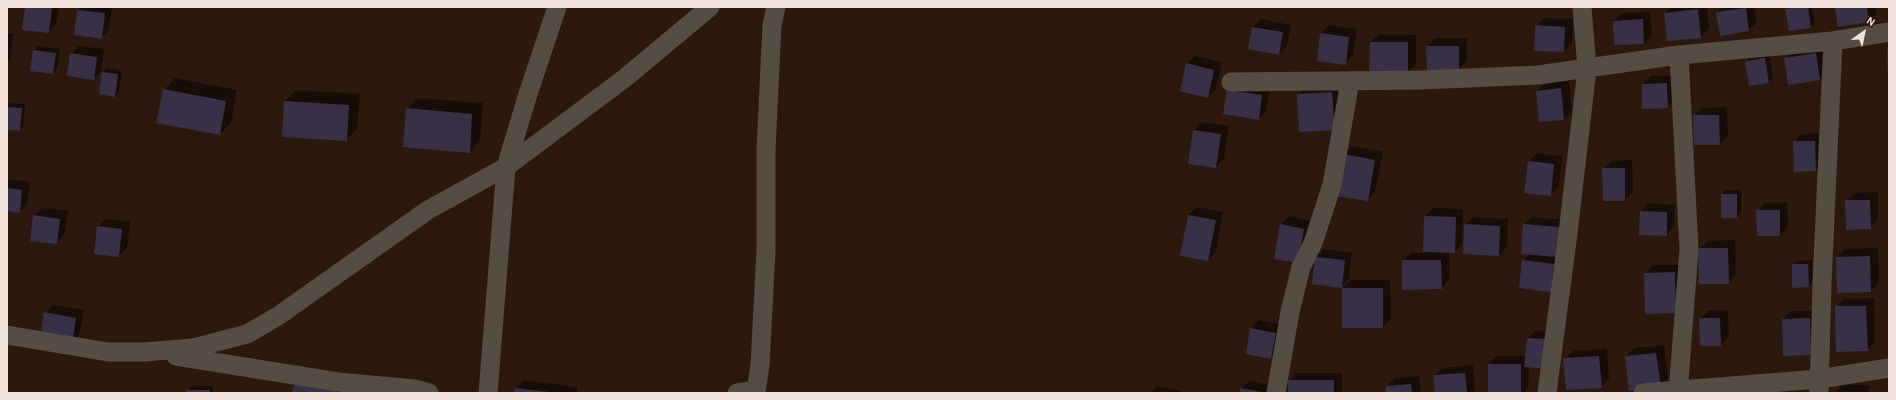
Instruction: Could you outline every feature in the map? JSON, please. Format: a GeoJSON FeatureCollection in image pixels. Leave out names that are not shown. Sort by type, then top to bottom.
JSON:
{"type":"FeatureCollection","features":[{"type":"Feature","properties":{"kind":"street"},"geometry":{"type":"LineString","coordinates":[[488,393],[506,167],[528,94],[557,7]]}},
{"type":"Feature","properties":{"kind":"street"},"geometry":{"type":"LineString","coordinates":[[7,335],[108,352],[145,352],[192,348],[247,334],[278,316],[428,210],[506,167],[619,82],[710,7]]}},
{"type":"Feature","properties":{"kind":"street"},"geometry":{"type":"LineString","coordinates":[[737,393],[756,392],[760,365],[765,258],[766,150],[772,40],[776,7]]}},
{"type":"Feature","properties":{"kind":"street"},"geometry":{"type":"LineString","coordinates":[[1547,393],[1568,233],[1587,69],[1582,7]]}},
{"type":"Feature","properties":{"kind":"street"},"geometry":{"type":"LineString","coordinates":[[1231,82],[1350,81],[1538,75],[1679,55],[1833,41],[1889,32]]}},
{"type":"Feature","properties":{"kind":"street"},"geometry":{"type":"LineString","coordinates":[[1819,386],[1833,41]]}},
{"type":"Feature","properties":{"kind":"street"},"geometry":{"type":"LineString","coordinates":[[1678,391],[1689,250],[1679,55]]}},
{"type":"Feature","properties":{"kind":"street"},"geometry":{"type":"LineString","coordinates":[[1276,393],[1290,312],[1301,267],[1312,243],[1332,185],[1350,81]]}},
{"type":"Feature","properties":{"kind":"street"},"geometry":{"type":"LineString","coordinates":[[145,352],[209,360],[338,382],[415,389],[429,393]]}},
{"type":"Feature","properties":{"kind":"street"},"geometry":{"type":"LineString","coordinates":[[1643,393],[1819,386],[1889,368]]}},
{"type":"Feature","properties":{"kind":"building"},"geometry":{"type":"Polygon","coordinates":[[[25,7],[52,7],[49,33],[22,30],[25,7]]]}},
{"type":"Feature","properties":{"kind":"building"},"geometry":{"type":"Polygon","coordinates":[[[1808,7],[1811,28],[1789,31],[1785,9],[1808,7]]]}},
{"type":"Feature","properties":{"kind":"building"},"geometry":{"type":"Polygon","coordinates":[[[1835,7],[1867,7],[1869,22],[1838,27],[1835,7]]]}},
{"type":"Feature","properties":{"kind":"building"},"geometry":{"type":"Polygon","coordinates":[[[1746,8],[1749,31],[1720,36],[1716,12],[1746,8]]]}},
{"type":"Feature","properties":{"kind":"building"},"geometry":{"type":"Polygon","coordinates":[[[1698,9],[1701,38],[1667,41],[1664,13],[1698,9]]]}},
{"type":"Feature","properties":{"kind":"building"},"geometry":{"type":"Polygon","coordinates":[[[77,10],[105,13],[102,39],[74,35],[77,10]]]}},
{"type":"Feature","properties":{"kind":"building"},"geometry":{"type":"Polygon","coordinates":[[[1643,19],[1644,44],[1614,45],[1613,21],[1643,19]]]}},
{"type":"Feature","properties":{"kind":"building"},"geometry":{"type":"Polygon","coordinates":[[[1535,25],[1565,27],[1564,52],[1534,51],[1535,25]]]}},
{"type":"Feature","properties":{"kind":"building"},"geometry":{"type":"Polygon","coordinates":[[[1252,27],[1283,32],[1279,55],[1248,49],[1252,27]]]}},
{"type":"Feature","properties":{"kind":"building"},"geometry":{"type":"Polygon","coordinates":[[[1320,33],[1349,37],[1346,65],[1317,61],[1320,33]]]}},
{"type":"Feature","properties":{"kind":"building"},"geometry":{"type":"Polygon","coordinates":[[[1370,42],[1408,42],[1408,73],[1369,73],[1370,42]]]}},
{"type":"Feature","properties":{"kind":"building"},"geometry":{"type":"Polygon","coordinates":[[[1426,46],[1459,46],[1459,70],[1427,71],[1426,46]]]}},
{"type":"Feature","properties":{"kind":"building"},"geometry":{"type":"Polygon","coordinates":[[[1887,48],[1889,48],[1889,80],[1888,80],[1887,48]]]}},
{"type":"Feature","properties":{"kind":"building"},"geometry":{"type":"Polygon","coordinates":[[[33,50],[56,53],[53,74],[30,71],[33,50]]]}},
{"type":"Feature","properties":{"kind":"building"},"geometry":{"type":"Polygon","coordinates":[[[70,53],[97,57],[94,80],[67,76],[70,53]]]}},
{"type":"Feature","properties":{"kind":"building"},"geometry":{"type":"Polygon","coordinates":[[[1816,53],[1820,80],[1788,85],[1784,58],[1816,53]]]}},
{"type":"Feature","properties":{"kind":"building"},"geometry":{"type":"Polygon","coordinates":[[[1765,58],[1769,83],[1749,86],[1745,61],[1765,58]]]}},
{"type":"Feature","properties":{"kind":"building"},"geometry":{"type":"Polygon","coordinates":[[[1186,63],[1214,70],[1208,98],[1180,91],[1186,63]]]}},
{"type":"Feature","properties":{"kind":"building"},"geometry":{"type":"Polygon","coordinates":[[[102,72],[118,74],[115,97],[99,94],[102,72]]]}},
{"type":"Feature","properties":{"kind":"building"},"geometry":{"type":"Polygon","coordinates":[[[1667,83],[1668,108],[1642,109],[1642,84],[1667,83]]]}},
{"type":"Feature","properties":{"kind":"building"},"geometry":{"type":"Polygon","coordinates":[[[1561,88],[1564,120],[1539,122],[1536,91],[1561,88]]]}},
{"type":"Feature","properties":{"kind":"building"},"geometry":{"type":"Polygon","coordinates":[[[163,89],[226,101],[220,135],[156,123],[163,89]]]}},
{"type":"Feature","properties":{"kind":"building"},"geometry":{"type":"Polygon","coordinates":[[[1227,90],[1262,95],[1259,120],[1223,114],[1227,90]]]}},
{"type":"Feature","properties":{"kind":"building"},"geometry":{"type":"Polygon","coordinates":[[[1332,92],[1335,130],[1299,132],[1297,94],[1332,92]]]}},
{"type":"Feature","properties":{"kind":"building"},"geometry":{"type":"Polygon","coordinates":[[[284,101],[349,105],[347,141],[282,137],[284,101]]]}},
{"type":"Feature","properties":{"kind":"building"},"geometry":{"type":"Polygon","coordinates":[[[7,107],[22,108],[20,131],[7,130],[7,107]]]}},
{"type":"Feature","properties":{"kind":"building"},"geometry":{"type":"Polygon","coordinates":[[[406,108],[472,114],[470,153],[403,147],[406,108]]]}},
{"type":"Feature","properties":{"kind":"building"},"geometry":{"type":"Polygon","coordinates":[[[1693,115],[1719,115],[1720,145],[1694,145],[1693,115]]]}},
{"type":"Feature","properties":{"kind":"building"},"geometry":{"type":"Polygon","coordinates":[[[1193,130],[1221,134],[1216,168],[1188,164],[1193,130]]]}},
{"type":"Feature","properties":{"kind":"building"},"geometry":{"type":"Polygon","coordinates":[[[1793,141],[1815,141],[1816,171],[1794,172],[1793,141]]]}},
{"type":"Feature","properties":{"kind":"building"},"geometry":{"type":"Polygon","coordinates":[[[1344,154],[1375,160],[1368,201],[1336,196],[1344,154]]]}},
{"type":"Feature","properties":{"kind":"building"},"geometry":{"type":"Polygon","coordinates":[[[1528,161],[1554,164],[1551,196],[1524,193],[1528,161]]]}},
{"type":"Feature","properties":{"kind":"building"},"geometry":{"type":"Polygon","coordinates":[[[1602,168],[1625,168],[1625,201],[1603,201],[1602,168]]]}},
{"type":"Feature","properties":{"kind":"building"},"geometry":{"type":"Polygon","coordinates":[[[7,188],[22,190],[20,213],[7,211],[7,188]]]}},
{"type":"Feature","properties":{"kind":"building"},"geometry":{"type":"Polygon","coordinates":[[[1721,194],[1737,194],[1737,218],[1721,218],[1721,194]]]}},
{"type":"Feature","properties":{"kind":"building"},"geometry":{"type":"Polygon","coordinates":[[[1845,200],[1870,200],[1871,229],[1846,230],[1845,200]]]}},
{"type":"Feature","properties":{"kind":"building"},"geometry":{"type":"Polygon","coordinates":[[[1756,210],[1780,210],[1780,236],[1757,236],[1756,210]]]}},
{"type":"Feature","properties":{"kind":"building"},"geometry":{"type":"Polygon","coordinates":[[[1640,211],[1667,212],[1667,236],[1639,235],[1640,211]]]}},
{"type":"Feature","properties":{"kind":"building"},"geometry":{"type":"Polygon","coordinates":[[[33,215],[60,219],[57,244],[30,241],[33,215]]]}},
{"type":"Feature","properties":{"kind":"building"},"geometry":{"type":"Polygon","coordinates":[[[1188,215],[1216,220],[1208,261],[1180,256],[1188,215]]]}},
{"type":"Feature","properties":{"kind":"building"},"geometry":{"type":"Polygon","coordinates":[[[1424,216],[1456,217],[1455,253],[1423,252],[1424,216]]]}},
{"type":"Feature","properties":{"kind":"building"},"geometry":{"type":"Polygon","coordinates":[[[1280,224],[1304,229],[1298,263],[1274,259],[1280,224]]]}},
{"type":"Feature","properties":{"kind":"building"},"geometry":{"type":"Polygon","coordinates":[[[1464,224],[1500,226],[1499,256],[1463,254],[1464,224]]]}},
{"type":"Feature","properties":{"kind":"building"},"geometry":{"type":"Polygon","coordinates":[[[1523,224],[1560,227],[1558,257],[1521,254],[1523,224]]]}},
{"type":"Feature","properties":{"kind":"building"},"geometry":{"type":"Polygon","coordinates":[[[97,226],[122,229],[119,257],[94,254],[97,226]]]}},
{"type":"Feature","properties":{"kind":"building"},"geometry":{"type":"Polygon","coordinates":[[[1698,248],[1728,248],[1729,284],[1699,284],[1698,248]]]}},
{"type":"Feature","properties":{"kind":"building"},"geometry":{"type":"Polygon","coordinates":[[[1870,256],[1871,292],[1837,293],[1836,257],[1870,256]]]}},
{"type":"Feature","properties":{"kind":"building"},"geometry":{"type":"Polygon","coordinates":[[[1315,257],[1345,260],[1342,288],[1312,284],[1315,257]]]}},
{"type":"Feature","properties":{"kind":"building"},"geometry":{"type":"Polygon","coordinates":[[[1402,260],[1441,260],[1442,289],[1402,290],[1402,260]]]}},
{"type":"Feature","properties":{"kind":"building"},"geometry":{"type":"Polygon","coordinates":[[[1522,260],[1554,264],[1551,292],[1519,288],[1522,260]]]}},
{"type":"Feature","properties":{"kind":"building"},"geometry":{"type":"Polygon","coordinates":[[[1792,264],[1808,264],[1809,287],[1792,288],[1792,264]]]}},
{"type":"Feature","properties":{"kind":"building"},"geometry":{"type":"Polygon","coordinates":[[[1675,272],[1676,313],[1645,314],[1644,273],[1675,272]]]}},
{"type":"Feature","properties":{"kind":"building"},"geometry":{"type":"Polygon","coordinates":[[[1342,288],[1383,288],[1383,328],[1342,328],[1342,288]]]}},
{"type":"Feature","properties":{"kind":"building"},"geometry":{"type":"Polygon","coordinates":[[[1835,306],[1866,306],[1868,351],[1836,352],[1835,306]]]}},
{"type":"Feature","properties":{"kind":"building"},"geometry":{"type":"Polygon","coordinates":[[[44,312],[76,318],[72,344],[40,339],[44,312]]]}},
{"type":"Feature","properties":{"kind":"building"},"geometry":{"type":"Polygon","coordinates":[[[1699,318],[1720,318],[1721,346],[1700,346],[1699,318]]]}},
{"type":"Feature","properties":{"kind":"building"},"geometry":{"type":"Polygon","coordinates":[[[1810,318],[1811,355],[1783,356],[1782,319],[1810,318]]]}},
{"type":"Feature","properties":{"kind":"building"},"geometry":{"type":"Polygon","coordinates":[[[1250,328],[1276,333],[1271,359],[1246,354],[1250,328]]]}},
{"type":"Feature","properties":{"kind":"building"},"geometry":{"type":"Polygon","coordinates":[[[1527,338],[1549,339],[1547,369],[1524,367],[1527,338]]]}},
{"type":"Feature","properties":{"kind":"building"},"geometry":{"type":"Polygon","coordinates":[[[1656,353],[1661,387],[1629,391],[1625,356],[1656,353]]]}},
{"type":"Feature","properties":{"kind":"building"},"geometry":{"type":"Polygon","coordinates":[[[1599,356],[1602,388],[1566,390],[1563,358],[1599,356]]]}},
{"type":"Feature","properties":{"kind":"building"},"geometry":{"type":"Polygon","coordinates":[[[1488,364],[1521,364],[1521,393],[1488,393],[1488,364]]]}},
{"type":"Feature","properties":{"kind":"building"},"geometry":{"type":"Polygon","coordinates":[[[1465,373],[1467,393],[1435,393],[1433,375],[1465,373]]]}},
{"type":"Feature","properties":{"kind":"building"},"geometry":{"type":"Polygon","coordinates":[[[1288,380],[1334,380],[1334,393],[1288,393],[1288,380]]]}},
{"type":"Feature","properties":{"kind":"building"},"geometry":{"type":"Polygon","coordinates":[[[295,381],[337,389],[336,393],[292,393],[295,381]]]}},
{"type":"Feature","properties":{"kind":"building"},"geometry":{"type":"Polygon","coordinates":[[[1411,384],[1412,393],[1386,393],[1386,386],[1411,384]]]}},
{"type":"Feature","properties":{"kind":"building"},"geometry":{"type":"Polygon","coordinates":[[[515,388],[549,392],[549,393],[514,393],[515,388]]]}},
{"type":"Feature","properties":{"kind":"building"},"geometry":{"type":"Polygon","coordinates":[[[1240,388],[1262,392],[1262,393],[1240,393],[1240,388]]]}},
{"type":"Feature","properties":{"kind":"building"},"geometry":{"type":"Polygon","coordinates":[[[186,390],[210,390],[210,393],[186,393],[186,390]]]}}]}
